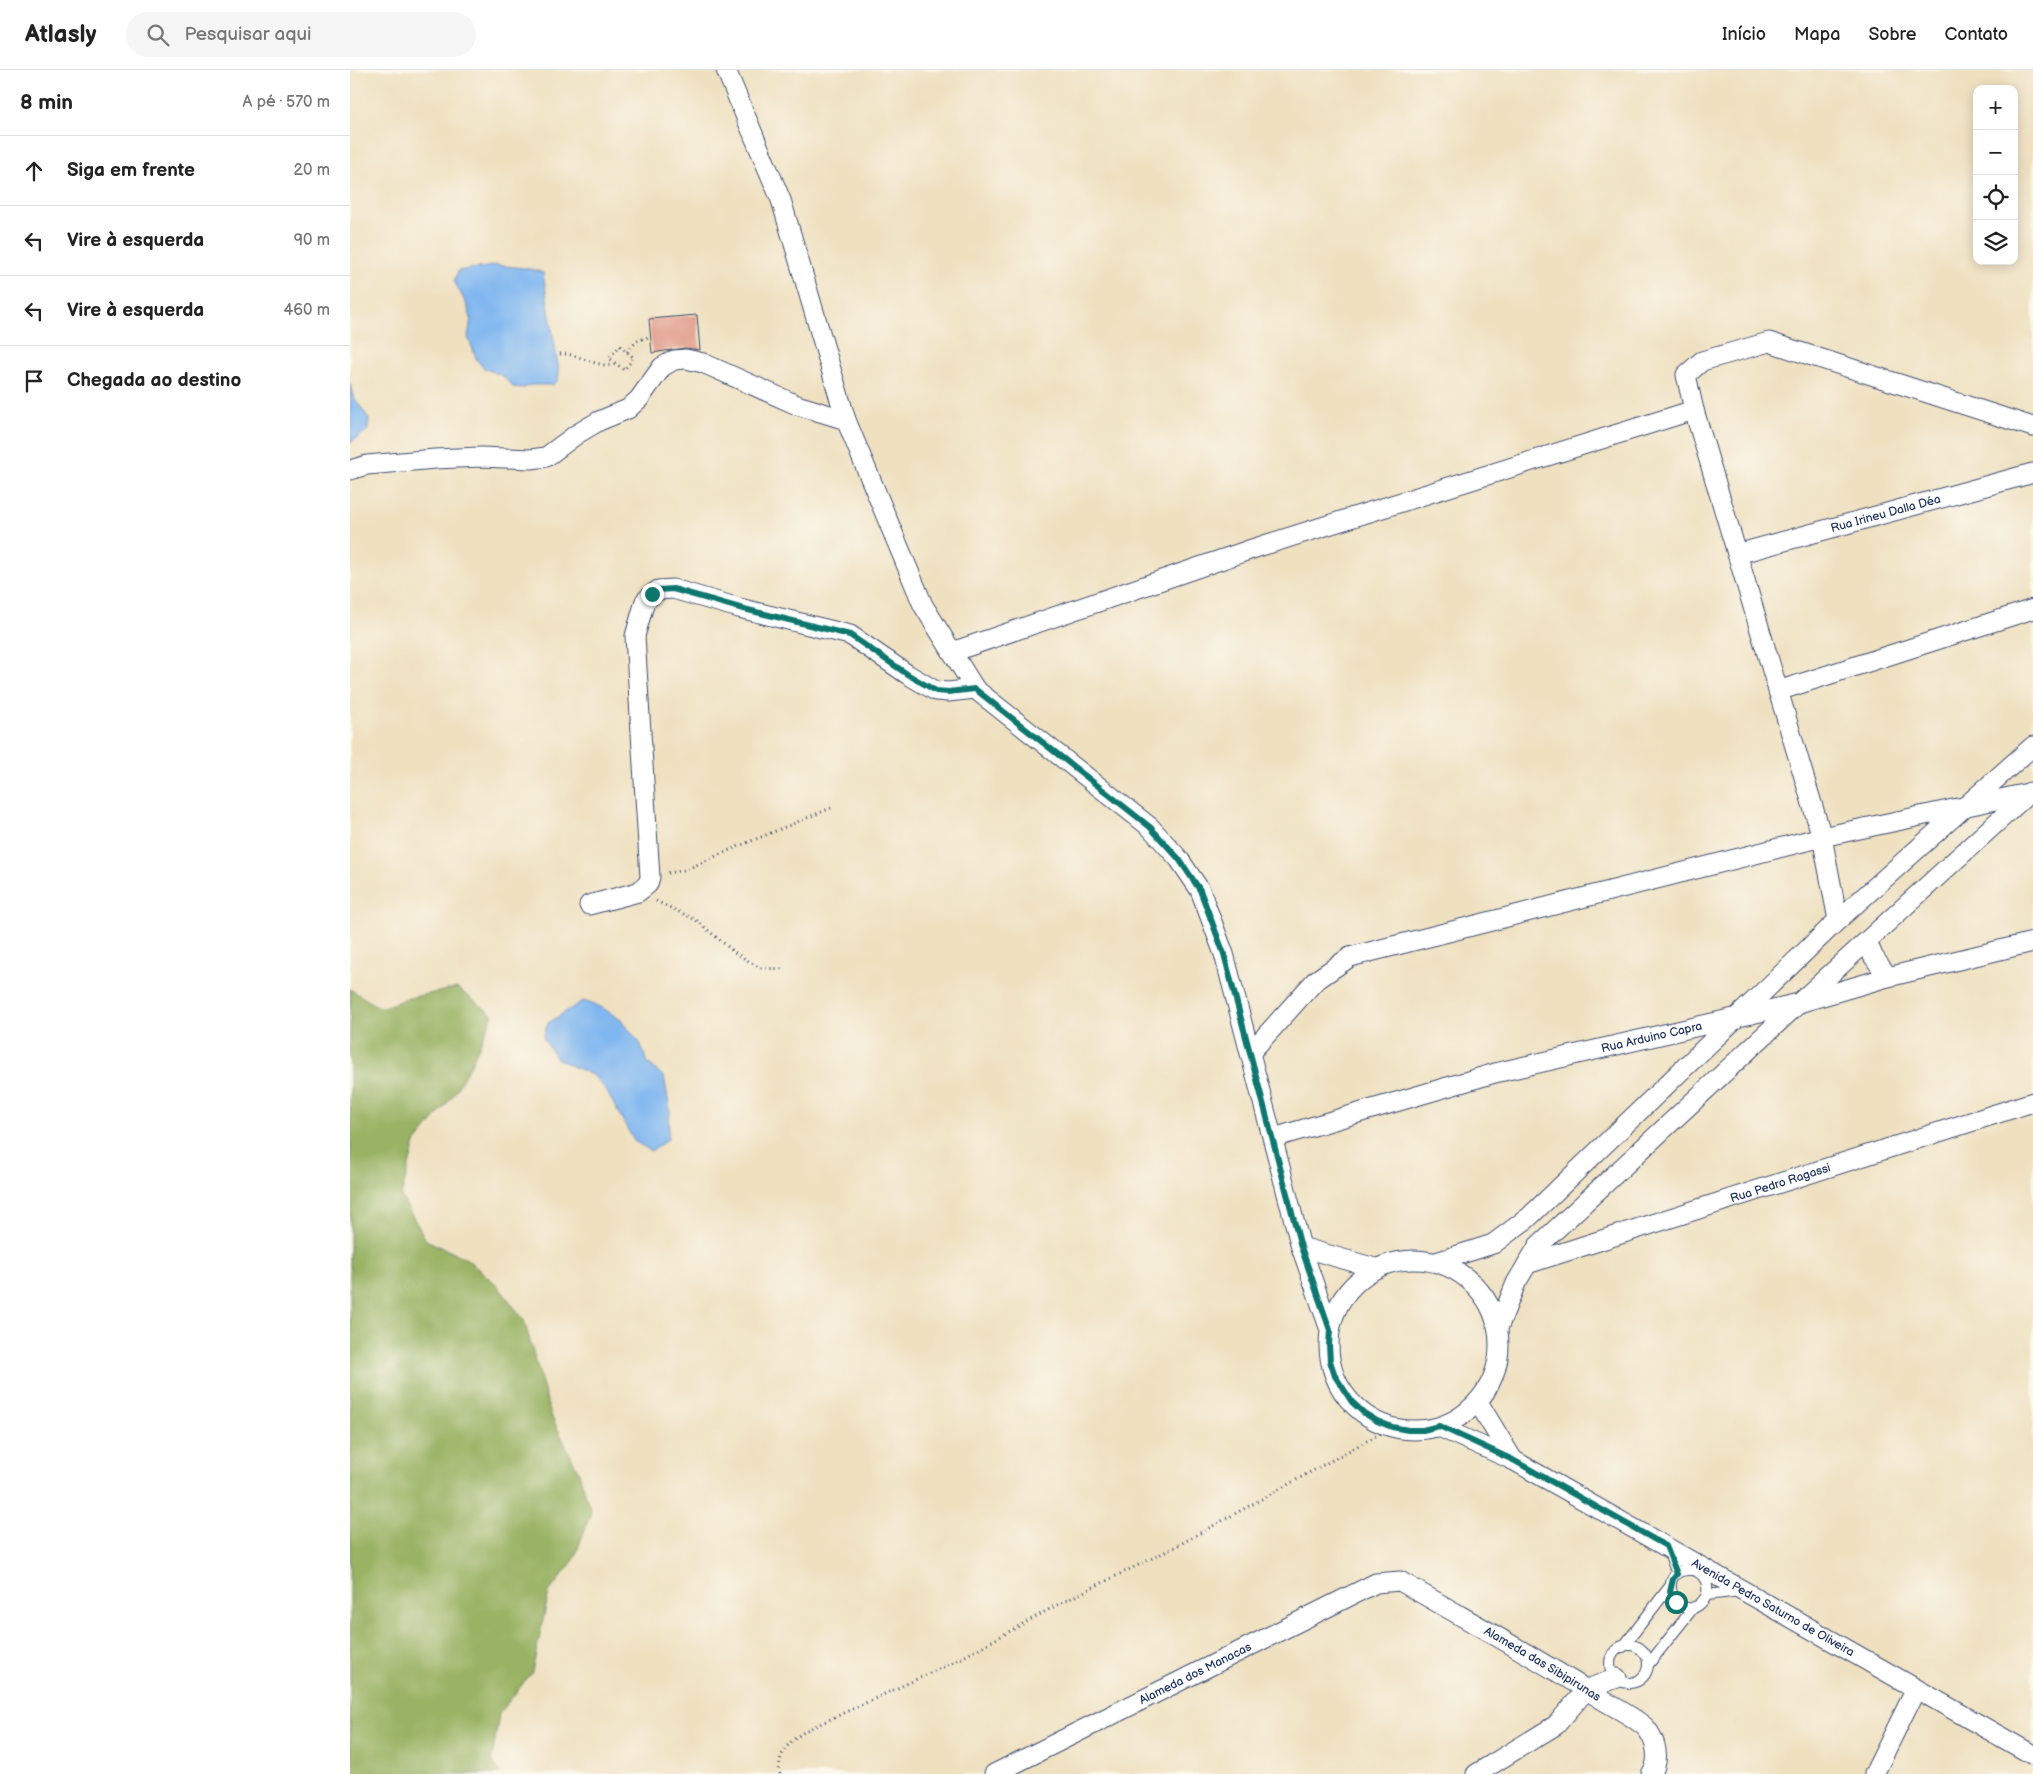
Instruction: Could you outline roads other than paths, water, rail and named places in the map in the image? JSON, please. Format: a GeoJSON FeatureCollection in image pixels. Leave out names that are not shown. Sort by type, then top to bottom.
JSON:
{"type":"FeatureCollection","features":[{"type":"Feature","properties":{"kind":"street"},"geometry":{"type":"LineString","coordinates":[[726,70],[781,200],[846,420],[923,605],[975,689],[1150,827],[1179,859],[1200,890],[1224,954],[1301,1247],[1330,1330]]}},
{"type":"Feature","properties":{"kind":"street"},"geometry":{"type":"LineString","coordinates":[[1838,920],[1822,837],[1694,410],[1686,375],[1702,361],[1769,342],[2033,427]]}},
{"type":"Feature","properties":{"kind":"street"},"geometry":{"type":"LineString","coordinates":[[350,470],[367,465],[434,459],[481,457],[531,459],[546,457],[577,434],[599,421],[628,409],[639,399],[662,367],[674,360],[686,359],[703,363],[797,405],[846,420]]}},
{"type":"Feature","properties":{"kind":"street"},"geometry":{"type":"LineString","coordinates":[[952,652],[1255,548],[1694,410]]}},
{"type":"Feature","properties":{"kind":"street","name":"Rua Irineu Dalla Déa"},"geometry":{"type":"LineString","coordinates":[[1737,554],[2033,473]]}},
{"type":"Feature","properties":{"kind":"street"},"geometry":{"type":"LineString","coordinates":[[589,905],[638,892],[648,884],[650,877],[635,636],[645,601],[658,590],[673,589],[740,608],[850,635],[907,674],[936,691],[948,692],[975,689]]}},
{"type":"Feature","properties":{"kind":"street"},"geometry":{"type":"LineString","coordinates":[[1778,691],[2033,609]]}},
{"type":"Feature","properties":{"kind":"street"},"geometry":{"type":"LineString","coordinates":[[1436,1262],[1492,1244],[1528,1218],[1838,920],[2033,746]]}},
{"type":"Feature","properties":{"kind":"street"},"geometry":{"type":"LineString","coordinates":[[1250,1054],[1315,981],[1350,957],[1822,837],[2032,793]]}},
{"type":"Feature","properties":{"kind":"street"},"geometry":{"type":"LineString","coordinates":[[1498,1328],[1516,1282],[1538,1246],[1799,1003],[2032,793]]}},
{"type":"Feature","properties":{"kind":"street"},"geometry":{"type":"LineString","coordinates":[[1868,941],[1873,956],[1888,977]]}},
{"type":"Feature","properties":{"kind":"street","name":"Rua Arduino Capra"},"geometry":{"type":"LineString","coordinates":[[1273,1138],[1495,1073],[1799,1003],[1888,977],[2033,942]]}},
{"type":"Feature","properties":{"kind":"street","name":"Rua Pedro Ragassi"},"geometry":{"type":"LineString","coordinates":[[1527,1264],[2033,1102]]}},
{"type":"Feature","properties":{"kind":"street"},"geometry":{"type":"LineString","coordinates":[[1301,1247],[1375,1268]]}},
{"type":"Feature","properties":{"kind":"street"},"geometry":{"type":"LineString","coordinates":[[1421,1259],[1436,1262],[1465,1276],[1486,1299],[1498,1328],[1500,1344],[1496,1367],[1487,1389],[1478,1402],[1453,1421],[1423,1430],[1392,1427],[1364,1413],[1342,1390],[1330,1361],[1330,1330],[1334,1314],[1350,1288],[1375,1268],[1405,1260],[1421,1259]]}},
{"type":"Feature","properties":{"kind":"street","name":"Avenida Pedro Saturno de Oliveira"},"geometry":{"type":"LineString","coordinates":[[1478,1402],[1513,1460]]}},
{"type":"Feature","properties":{"kind":"street","name":"Avenida Pedro Saturno de Oliveira"},"geometry":{"type":"LineString","coordinates":[[1439,1426],[1513,1460],[2033,1755]]}},
{"type":"Feature","properties":{"kind":"street","name":"Alameda das Sibipirunas"},"geometry":{"type":"LineString","coordinates":[[1400,1581],[1586,1689],[1645,1727],[1654,1741],[1657,1756],[1653,1772]]}},
{"type":"Feature","properties":{"kind":"street","name":"Alameda dos Manacas"},"geometry":{"type":"LineString","coordinates":[[994,1774],[1376,1583],[1400,1581]]}},
{"type":"Feature","properties":{"kind":"street"},"geometry":{"type":"LineString","coordinates":[[1476,1774],[1556,1725],[1586,1689],[1616,1678]]}},
{"type":"Feature","properties":{"kind":"street"},"geometry":{"type":"LineString","coordinates":[[1874,1774],[1916,1689]]}},
{"type":"Feature","properties":{"kind":"lane"},"geometry":{"type":"LineString","coordinates":[[1666,1546],[1677,1574]]}},
{"type":"Feature","properties":{"kind":"lane"},"geometry":{"type":"LineString","coordinates":[[1622,1647],[1671,1585],[1677,1574],[1689,1570],[1700,1574],[1707,1583],[1707,1595],[1700,1604],[1694,1607],[1648,1664],[1644,1676],[1639,1680],[1627,1683],[1616,1678],[1610,1667],[1610,1660],[1617,1650],[1629,1645],[1640,1649],[1644,1653],[1648,1664]]}},
{"type":"Feature","properties":{"kind":"lane"},"geometry":{"type":"LineString","coordinates":[[1671,1585],[1670,1592],[1676,1602],[1682,1606],[1694,1607]]}},
{"type":"Feature","properties":{"kind":"lane"},"geometry":{"type":"LineString","coordinates":[[1707,1595],[1741,1590]]}},
{"type":"Feature","properties":{"kind":"water"},"geometry":{"type":"Polygon","coordinates":[[[495,265],[526,268],[543,273],[559,372],[558,380],[553,385],[530,385],[524,388],[513,387],[503,376],[484,368],[477,360],[468,337],[471,318],[466,303],[454,281],[458,271],[495,265]]]}},
{"type":"Feature","properties":{"kind":"water"},"geometry":{"type":"Polygon","coordinates":[[[350,383],[353,396],[369,419],[368,430],[350,443],[350,383]]]}},
{"type":"Feature","properties":{"kind":"water"},"geometry":{"type":"Polygon","coordinates":[[[583,1001],[601,1007],[621,1020],[640,1043],[648,1063],[664,1077],[670,1110],[668,1139],[651,1151],[634,1141],[606,1090],[594,1076],[557,1059],[543,1038],[548,1023],[583,1001]]]}}]}
